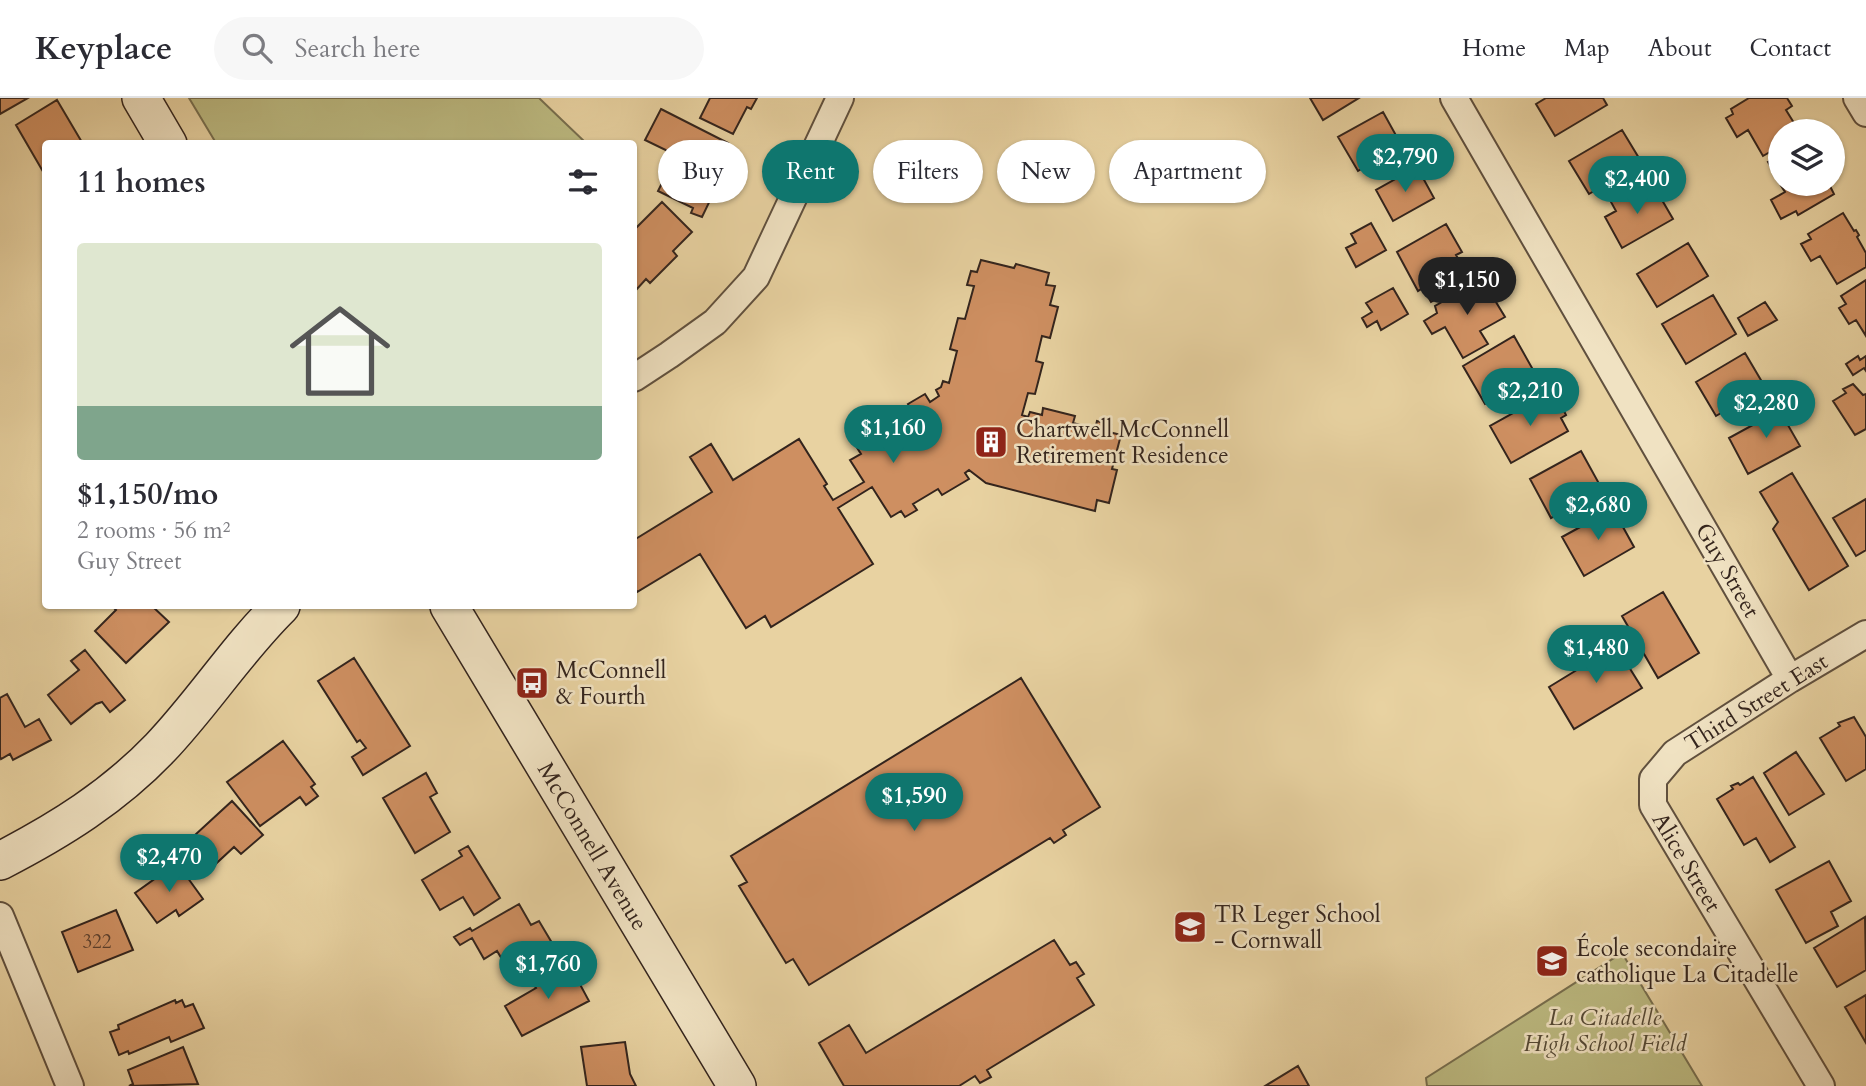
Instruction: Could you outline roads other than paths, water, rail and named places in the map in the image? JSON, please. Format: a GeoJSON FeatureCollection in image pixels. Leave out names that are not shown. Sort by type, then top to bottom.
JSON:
{"type":"FeatureCollection","features":[{"type":"Feature","properties":{"kind":"main road"},"geometry":{"type":"LineString","coordinates":[[141,98],[166,140]]}},
{"type":"Feature","properties":{"kind":"main road"},"geometry":{"type":"LineString","coordinates":[[0,861],[61,829],[135,772],[160,748],[278,609]]}},
{"type":"Feature","properties":{"kind":"main road","name":"McConnell Avenue"},"geometry":{"type":"LineString","coordinates":[[451,609],[737,1086]]}},
{"type":"Feature","properties":{"kind":"street"},"geometry":{"type":"LineString","coordinates":[[637,375],[715,322],[756,277],[840,98]]}},
{"type":"Feature","properties":{"kind":"street","name":"Guy Street"},"geometry":{"type":"LineString","coordinates":[[1454,98],[1790,679]]}},
{"type":"Feature","properties":{"kind":"street"},"geometry":{"type":"LineString","coordinates":[[1857,98],[1866,113]]}},
{"type":"Feature","properties":{"kind":"street","name":"Third Street East"},"geometry":{"type":"LineString","coordinates":[[1653,779],[1675,753],[1866,634]]}},
{"type":"Feature","properties":{"kind":"street","name":"Alice Street"},"geometry":{"type":"LineString","coordinates":[[1653,779],[1653,804],[1821,1086]]}},
{"type":"Feature","properties":{"kind":"street"},"geometry":{"type":"LineString","coordinates":[[0,916],[70,1086]]}},
{"type":"Feature","properties":{"kind":"place","name":"Chartwell McConnell Retirement Residence"},"geometry":{"type":"Point","coordinates":[991,442]}},
{"type":"Feature","properties":{"kind":"place","name":"McConnell & Fourth"},"geometry":{"type":"Point","coordinates":[532,683]}},
{"type":"Feature","properties":{"kind":"place","name":"TR Leger School - Cornwall"},"geometry":{"type":"Point","coordinates":[1190,927]}},
{"type":"Feature","properties":{"kind":"place","name":"École secondaire catholique La Citadelle"},"geometry":{"type":"Point","coordinates":[1552,961]}},
{"type":"Feature","properties":{"kind":"park label","name":"La Citadelle High School Field"},"geometry":{"type":"Point","coordinates":[1605,1030]}}]}
